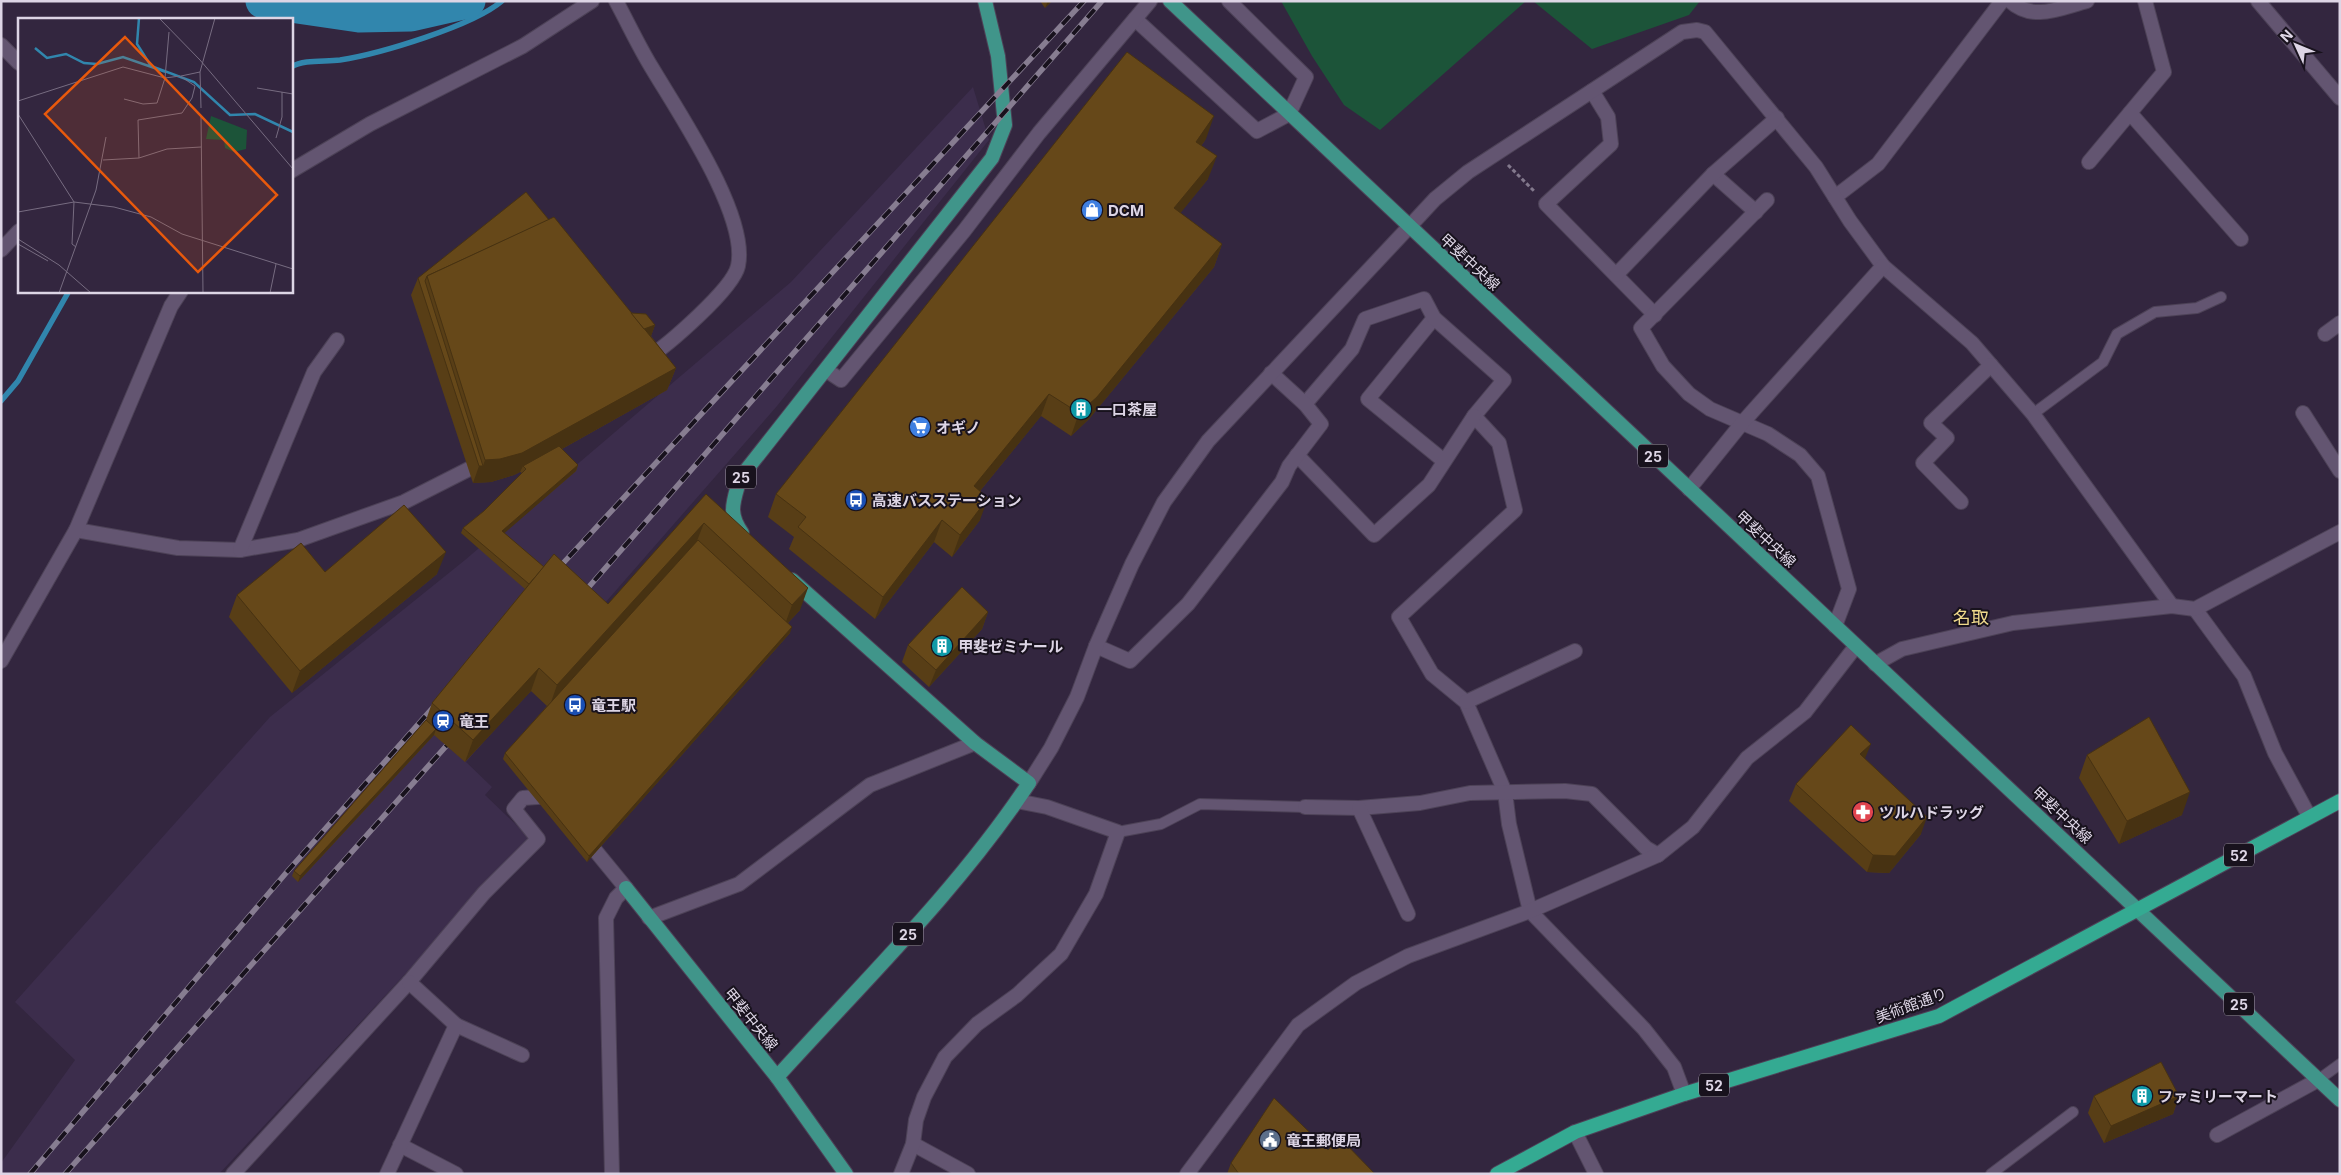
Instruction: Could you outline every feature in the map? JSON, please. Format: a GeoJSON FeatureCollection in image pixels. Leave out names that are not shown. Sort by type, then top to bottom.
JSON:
{"type":"FeatureCollection","features":[{"type":"Feature","properties":{"kind":"highway","name":"美術館通り"},"geometry":{"type":"LineString","coordinates":[[1497,1174],[1575,1132],[1684,1094],[1938,1016],[2340,801]]}},
{"type":"Feature","properties":{"kind":"main road","name":"25"},"geometry":{"type":"LineString","coordinates":[[753,546],[734,522],[732,507],[740,478],[992,158],[1005,126],[998,56],[985,1]]}},
{"type":"Feature","properties":{"kind":"main road","name":"甲斐中央線"},"geometry":{"type":"LineString","coordinates":[[1170,1],[1288,114],[2340,1100]]}},
{"type":"Feature","properties":{"kind":"main road"},"geometry":{"type":"LineString","coordinates":[[783,572],[975,743],[1029,783]]}},
{"type":"Feature","properties":{"kind":"main road","name":"25"},"geometry":{"type":"LineString","coordinates":[[777,1077],[937,901],[1017,801],[1029,783]]}},
{"type":"Feature","properties":{"kind":"main road","name":"甲斐中央線"},"geometry":{"type":"LineString","coordinates":[[626,888],[777,1077],[846,1174]]}},
{"type":"Feature","properties":{"kind":"street"},"geometry":{"type":"LineString","coordinates":[[292,169],[370,124],[522,46],[592,1]]}},
{"type":"Feature","properties":{"kind":"street"},"geometry":{"type":"LineString","coordinates":[[616,1],[651,66],[718,180],[738,239],[738,267],[714,302],[651,356],[634,367]]}},
{"type":"Feature","properties":{"kind":"street"},"geometry":{"type":"LineString","coordinates":[[826,370],[841,380],[964,231],[1039,133],[1143,10],[1257,131],[1288,114],[1306,77],[1229,1]]}},
{"type":"Feature","properties":{"kind":"street"},"geometry":{"type":"LineString","coordinates":[[1835,197],[1878,164],[2002,1]]}},
{"type":"Feature","properties":{"kind":"street"},"geometry":{"type":"LineString","coordinates":[[2010,1],[2020,10],[2039,13],[2087,1]]}},
{"type":"Feature","properties":{"kind":"street"},"geometry":{"type":"LineString","coordinates":[[2089,162],[2164,72],[2145,1]]}},
{"type":"Feature","properties":{"kind":"street"},"geometry":{"type":"LineString","coordinates":[[2258,1],[2340,98]]}},
{"type":"Feature","properties":{"kind":"street"},"geometry":{"type":"LineString","coordinates":[[1029,783],[1051,748],[1077,697],[1096,646],[1132,564],[1164,502],[1208,441],[1434,199],[1497,153],[1682,32],[1697,30],[1705,32],[1816,167],[1883,266],[1972,344],[2033,414],[2172,606]]}},
{"type":"Feature","properties":{"kind":"street"},"geometry":{"type":"LineString","coordinates":[[1,45],[18,62]]}},
{"type":"Feature","properties":{"kind":"street"},"geometry":{"type":"LineString","coordinates":[[1592,90],[1608,117],[1611,144],[1546,204],[1654,315]]}},
{"type":"Feature","properties":{"kind":"street"},"geometry":{"type":"LineString","coordinates":[[2130,114],[2241,239]]}},
{"type":"Feature","properties":{"kind":"street"},"geometry":{"type":"LineString","coordinates":[[1616,275],[1712,174],[1777,118]]}},
{"type":"Feature","properties":{"kind":"street"},"geometry":{"type":"LineString","coordinates":[[1712,174],[1756,212]]}},
{"type":"Feature","properties":{"kind":"street"},"geometry":{"type":"LineString","coordinates":[[1767,200],[1641,328],[1663,366],[1696,399],[1710,409],[1768,434],[1800,455],[1818,476],[1849,589],[1835,626]]}},
{"type":"Feature","properties":{"kind":"street"},"geometry":{"type":"LineString","coordinates":[[1,250],[18,232]]}},
{"type":"Feature","properties":{"kind":"street"},"geometry":{"type":"LineString","coordinates":[[1689,489],[1743,422],[1883,266]]}},
{"type":"Feature","properties":{"kind":"street"},"geometry":{"type":"LineString","coordinates":[[1,661],[76,530],[171,306],[180,292]]}},
{"type":"Feature","properties":{"kind":"street"},"geometry":{"type":"LineString","coordinates":[[1297,455],[1374,535],[1429,485],[1474,416],[1504,380],[1434,318],[1424,299],[1365,318],[1352,349],[1305,404]]}},
{"type":"Feature","properties":{"kind":"street"},"geometry":{"type":"LineString","coordinates":[[1434,318],[1368,399],[1444,461]]}},
{"type":"Feature","properties":{"kind":"street"},"geometry":{"type":"LineString","coordinates":[[2325,334],[2340,323]]}},
{"type":"Feature","properties":{"kind":"street"},"geometry":{"type":"LineString","coordinates":[[240,550],[314,372],[337,340]]}},
{"type":"Feature","properties":{"kind":"street"},"geometry":{"type":"LineString","coordinates":[[1961,502],[1924,463],[1947,438],[1931,423],[1991,365]]}},
{"type":"Feature","properties":{"kind":"street"},"geometry":{"type":"LineString","coordinates":[[1096,646],[1130,661],[1188,604],[1282,482],[1289,466],[1321,424],[1305,404],[1271,373]]}},
{"type":"Feature","properties":{"kind":"street"},"geometry":{"type":"LineString","coordinates":[[2303,413],[2340,471]]}},
{"type":"Feature","properties":{"kind":"street"},"geometry":{"type":"LineString","coordinates":[[1474,416],[1499,443],[1515,510],[1399,617],[1432,674],[1466,702],[1505,792],[1509,824],[1530,912],[1644,1029],[1674,1067],[1684,1094]]}},
{"type":"Feature","properties":{"kind":"street"},"geometry":{"type":"LineString","coordinates":[[76,530],[178,548],[240,550],[298,540],[404,502],[473,466]]}},
{"type":"Feature","properties":{"kind":"street"},"geometry":{"type":"LineString","coordinates":[[1875,664],[1902,649],[2013,623],[2172,606],[2195,609],[2340,532]]}},
{"type":"Feature","properties":{"kind":"street"},"geometry":{"type":"LineString","coordinates":[[2195,609],[2244,676],[2275,753],[2309,816]]}},
{"type":"Feature","properties":{"kind":"street"},"geometry":{"type":"LineString","coordinates":[[1187,1174],[1298,1025],[1356,983],[1408,956],[1530,912],[1658,855],[1693,827],[1747,758],[1805,712],[1856,646]]}},
{"type":"Feature","properties":{"kind":"street"},"geometry":{"type":"LineString","coordinates":[[1466,702],[1575,651]]}},
{"type":"Feature","properties":{"kind":"street"},"geometry":{"type":"LineString","coordinates":[[649,918],[739,884],[870,785],[975,743]]}},
{"type":"Feature","properties":{"kind":"street"},"geometry":{"type":"LineString","coordinates":[[1305,807],[1359,808],[1420,803],[1470,793],[1566,791],[1592,794],[1646,848],[1658,855]]}},
{"type":"Feature","properties":{"kind":"street"},"geometry":{"type":"LineString","coordinates":[[233,1174],[408,982],[484,893],[538,839],[514,809],[523,798],[553,796]]}},
{"type":"Feature","properties":{"kind":"street"},"geometry":{"type":"LineString","coordinates":[[901,1174],[913,1144],[916,1120],[924,1097],[946,1057],[977,1024],[1017,995],[1061,954],[1096,894],[1118,832],[1047,807],[1017,801]]}},
{"type":"Feature","properties":{"kind":"street"},"geometry":{"type":"LineString","coordinates":[[1359,808],[1408,914]]}},
{"type":"Feature","properties":{"kind":"street"},"geometry":{"type":"LineString","coordinates":[[580,827],[626,888],[616,898],[606,918],[612,1174]]}},
{"type":"Feature","properties":{"kind":"street"},"geometry":{"type":"LineString","coordinates":[[408,982],[456,1025],[522,1056]]}},
{"type":"Feature","properties":{"kind":"street"},"geometry":{"type":"LineString","coordinates":[[387,1174],[456,1025]]}},
{"type":"Feature","properties":{"kind":"street"},"geometry":{"type":"LineString","coordinates":[[2217,1134],[2318,1080]]}},
{"type":"Feature","properties":{"kind":"street"},"geometry":{"type":"LineString","coordinates":[[1575,1132],[1596,1174]]}},
{"type":"Feature","properties":{"kind":"street"},"geometry":{"type":"LineString","coordinates":[[913,1144],[968,1174]]}},
{"type":"Feature","properties":{"kind":"street"},"geometry":{"type":"LineString","coordinates":[[400,1145],[456,1174]]}},
{"type":"Feature","properties":{"kind":"lane"},"geometry":{"type":"LineString","coordinates":[[2033,414],[2103,362],[2117,334],[2155,312],[2197,308],[2221,297]]}},
{"type":"Feature","properties":{"kind":"lane"},"geometry":{"type":"LineString","coordinates":[[1118,832],[1161,824],[1200,804],[1305,807]]}},
{"type":"Feature","properties":{"kind":"lane"},"geometry":{"type":"LineString","coordinates":[[2318,1080],[2340,1064]]}},
{"type":"Feature","properties":{"kind":"lane"},"geometry":{"type":"LineString","coordinates":[[1991,1174],[2074,1112]]}},
{"type":"Feature","properties":{"kind":"path"},"geometry":{"type":"LineString","coordinates":[[1497,153],[1546,204]]}},
{"type":"Feature","properties":{"kind":"shaded area"},"geometry":{"type":"Polygon","coordinates":[[[2023,1],[2061,1],[2026,11],[2023,1]]]}},
{"type":"Feature","properties":{"kind":"shaded area"},"geometry":{"type":"Polygon","coordinates":[[[973,87],[989,140],[777,406],[466,762],[492,787],[485,795],[531,839],[219,1174],[1,1174],[1,1163],[75,1060],[15,1002],[270,717],[465,560],[791,282],[973,87]]]}},
{"type":"Feature","properties":{"kind":"green space"},"geometry":{"type":"Polygon","coordinates":[[[1281,1],[1526,1],[1380,130],[1344,105],[1312,56],[1281,1]]]}},
{"type":"Feature","properties":{"kind":"green space"},"geometry":{"type":"Polygon","coordinates":[[[1533,1],[1700,1],[1689,15],[1592,49],[1533,1]]]}},
{"type":"Feature","properties":{"kind":"building"},"geometry":{"type":"Polygon","coordinates":[[[1127,52],[1214,116],[1196,142],[1217,156],[1174,208],[1222,244],[1097,397],[1079,413],[1049,394],[974,486],[988,498],[960,535],[942,520],[883,597],[798,527],[806,517],[776,494],[1127,52]]]}},
{"type":"Feature","properties":{"kind":"building"},"geometry":{"type":"Polygon","coordinates":[[[526,192],[549,220],[427,276],[425,281],[483,466],[479,466],[418,278],[526,192]]]}},
{"type":"Feature","properties":{"kind":"building"},"geometry":{"type":"Polygon","coordinates":[[[554,217],[676,368],[522,453],[500,459],[485,460],[427,276],[554,217]]]}},
{"type":"Feature","properties":{"kind":"building"},"geometry":{"type":"Polygon","coordinates":[[[631,313],[646,314],[655,325],[644,329],[631,313]]]}},
{"type":"Feature","properties":{"kind":"building"},"geometry":{"type":"Polygon","coordinates":[[[559,446],[578,465],[502,531],[544,567],[529,584],[463,528],[484,511],[526,469],[523,466],[559,446]]]}},
{"type":"Feature","properties":{"kind":"building"},"geometry":{"type":"Polygon","coordinates":[[[706,494],[808,588],[792,605],[704,523],[557,685],[539,668],[473,740],[432,703],[554,554],[608,604],[706,494]]]}},
{"type":"Feature","properties":{"kind":"building"},"geometry":{"type":"Polygon","coordinates":[[[404,505],[446,552],[300,671],[237,595],[301,543],[325,572],[404,505]]]}},
{"type":"Feature","properties":{"kind":"building"},"geometry":{"type":"Polygon","coordinates":[[[698,540],[792,627],[589,856],[505,753],[698,540]]]}},
{"type":"Feature","properties":{"kind":"building","name":"甲斐ゼミナール"},"geometry":{"type":"Polygon","coordinates":[[[962,587],[988,612],[936,670],[908,645],[962,587]]]}},
{"type":"Feature","properties":{"kind":"building"},"geometry":{"type":"Polygon","coordinates":[[[2149,717],[2190,792],[2127,821],[2087,755],[2149,717]]]}},
{"type":"Feature","properties":{"kind":"building"},"geometry":{"type":"Polygon","coordinates":[[[426,720],[436,729],[300,876],[294,871],[426,720]]]}},
{"type":"Feature","properties":{"kind":"building"},"geometry":{"type":"Polygon","coordinates":[[[1851,725],[1871,744],[1860,754],[1927,817],[1895,856],[1873,855],[1796,784],[1851,725]]]}},
{"type":"Feature","properties":{"kind":"building"},"geometry":{"type":"Polygon","coordinates":[[[2161,1062],[2179,1096],[2111,1126],[2094,1096],[2161,1062]]]}},
{"type":"Feature","properties":{"kind":"building"},"geometry":{"type":"Polygon","coordinates":[[[1274,1098],[1328,1150],[1340,1138],[1375,1174],[1239,1174],[1231,1163],[1274,1098]]]}},
{"type":"Feature","properties":{"kind":"waterway"},"geometry":{"type":"LineString","coordinates":[[263,1],[359,15],[411,14],[468,1]]}},
{"type":"Feature","properties":{"kind":"waterway"},"geometry":{"type":"LineString","coordinates":[[292,66],[308,62],[357,57],[425,38],[470,20],[502,1]]}},
{"type":"Feature","properties":{"kind":"waterway"},"geometry":{"type":"LineString","coordinates":[[1,401],[18,381],[68,292]]}},
{"type":"Feature","properties":{"kind":"railway"},"geometry":{"type":"LineString","coordinates":[[554,573],[1084,1]]}},
{"type":"Feature","properties":{"kind":"railway"},"geometry":{"type":"LineString","coordinates":[[580,597],[1102,1]]}},
{"type":"Feature","properties":{"kind":"railway"},"geometry":{"type":"LineString","coordinates":[[30,1174],[286,873],[437,703]]}},
{"type":"Feature","properties":{"kind":"railway"},"geometry":{"type":"LineString","coordinates":[[65,1174],[456,735]]}},
{"type":"Feature","properties":{"kind":"place","name":"DCM"},"geometry":{"type":"Point","coordinates":[1092,210]}},
{"type":"Feature","properties":{"kind":"place","name":"一口茶屋"},"geometry":{"type":"Point","coordinates":[1081,409]}},
{"type":"Feature","properties":{"kind":"place","name":"オギノ"},"geometry":{"type":"Point","coordinates":[920,427]}},
{"type":"Feature","properties":{"kind":"place","name":"高速バスステーション"},"geometry":{"type":"Point","coordinates":[856,500]}},
{"type":"Feature","properties":{"kind":"place","name":"甲斐ゼミナール"},"geometry":{"type":"Point","coordinates":[942,646]}},
{"type":"Feature","properties":{"kind":"place","name":"竜王駅"},"geometry":{"type":"Point","coordinates":[575,705]}},
{"type":"Feature","properties":{"kind":"place","name":"竜王"},"geometry":{"type":"Point","coordinates":[443,721]}},
{"type":"Feature","properties":{"kind":"place","name":"ツルハドラッグ"},"geometry":{"type":"Point","coordinates":[1863,812]}},
{"type":"Feature","properties":{"kind":"place","name":"ファミリーマート"},"geometry":{"type":"Point","coordinates":[2142,1096]}},
{"type":"Feature","properties":{"kind":"place","name":"竜王郵便局"},"geometry":{"type":"Point","coordinates":[1270,1140]}},
{"type":"Feature","properties":{"kind":"district","name":"名取"},"geometry":{"type":"Point","coordinates":[1971,617]}}]}
